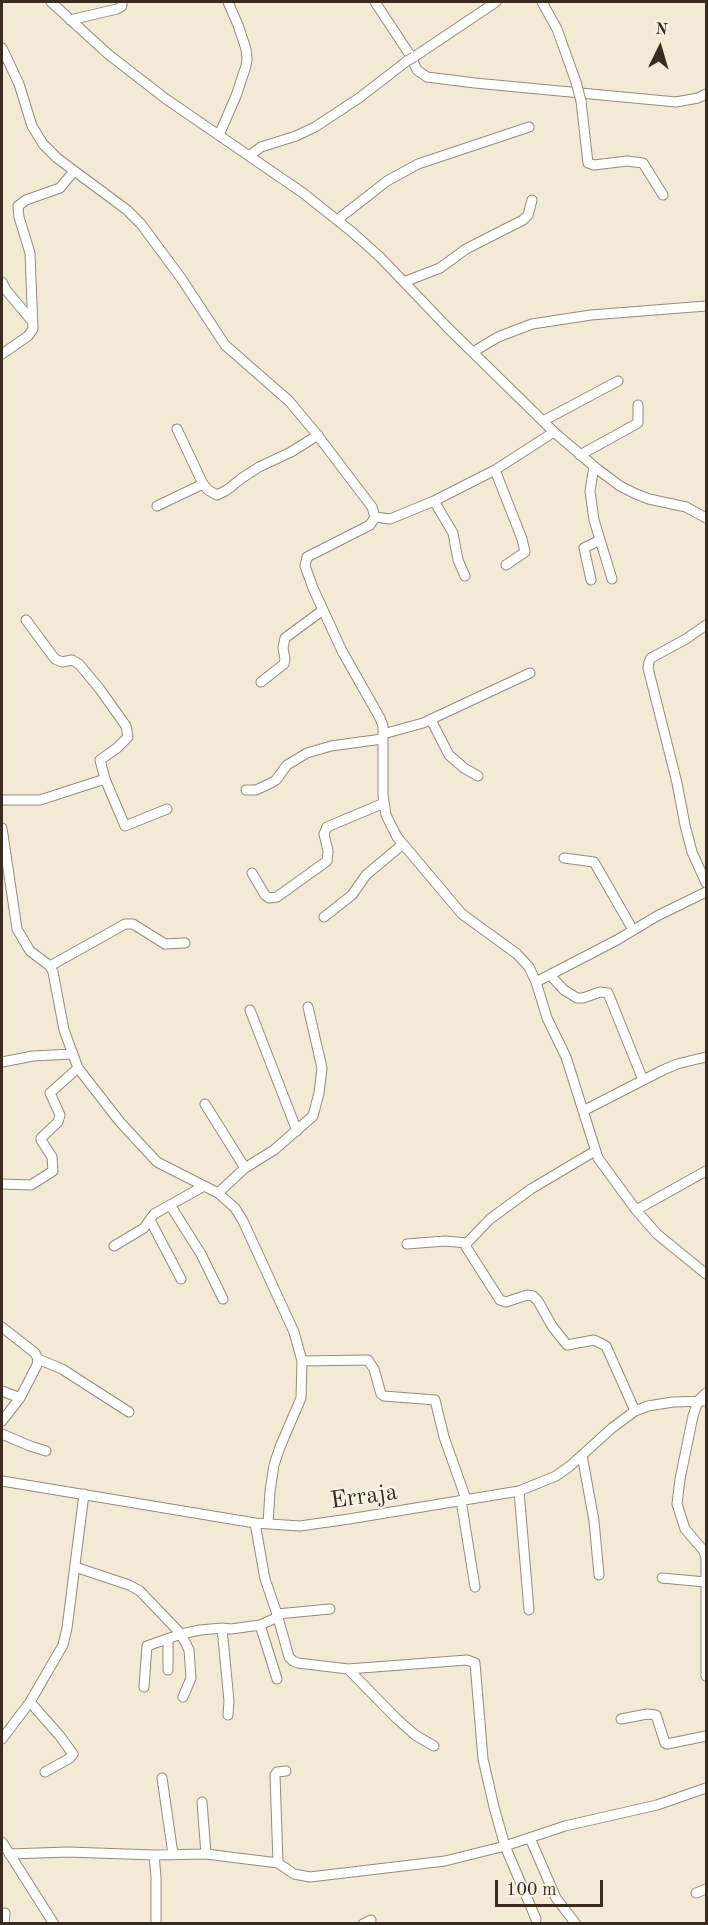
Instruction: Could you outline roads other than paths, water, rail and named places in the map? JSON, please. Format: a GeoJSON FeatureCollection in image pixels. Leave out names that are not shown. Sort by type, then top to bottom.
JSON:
{"type":"FeatureCollection","features":[{"type":"Feature","properties":{"kind":"street"},"geometry":{"type":"LineString","coordinates":[[51,2],[108,54],[147,85],[303,193],[366,244],[554,432],[580,455],[620,486],[649,499],[686,507],[706,518]]}},
{"type":"Feature","properties":{"kind":"street"},"geometry":{"type":"LineString","coordinates":[[70,20],[117,9],[122,6],[122,2]]}},
{"type":"Feature","properties":{"kind":"street"},"geometry":{"type":"LineString","coordinates":[[219,135],[236,96],[247,59],[246,49],[228,2]]}},
{"type":"Feature","properties":{"kind":"street"},"geometry":{"type":"LineString","coordinates":[[375,2],[410,55],[417,70],[427,77],[676,102],[698,98],[706,94]]}},
{"type":"Feature","properties":{"kind":"street"},"geometry":{"type":"LineString","coordinates":[[249,156],[261,147],[296,136],[315,127],[366,94],[411,59],[496,2]]}},
{"type":"Feature","properties":{"kind":"street"},"geometry":{"type":"LineString","coordinates":[[542,2],[556,29],[576,82],[581,101],[588,163],[594,165],[627,161],[643,163],[663,195]]}},
{"type":"Feature","properties":{"kind":"street"},"geometry":{"type":"LineString","coordinates":[[2,48],[19,84],[32,126],[48,150],[127,210],[141,224],[170,262],[225,345],[290,401],[362,491],[372,507],[375,517],[370,525],[313,553],[305,561],[307,574],[342,651],[381,718],[382,773],[386,815],[403,844],[462,914],[517,954],[529,967],[547,1018],[566,1057],[595,1151],[604,1167],[657,1234],[706,1274]]}},
{"type":"Feature","properties":{"kind":"street"},"geometry":{"type":"LineString","coordinates":[[337,220],[387,181],[418,164],[529,127]]}},
{"type":"Feature","properties":{"kind":"street"},"geometry":{"type":"LineString","coordinates":[[2,354],[32,333],[30,253],[18,206],[26,200],[60,188],[74,171]]}},
{"type":"Feature","properties":{"kind":"street"},"geometry":{"type":"LineString","coordinates":[[404,282],[440,268],[466,249],[523,220],[528,215],[532,200]]}},
{"type":"Feature","properties":{"kind":"street"},"geometry":{"type":"LineString","coordinates":[[2,282],[6,291],[32,321]]}},
{"type":"Feature","properties":{"kind":"street"},"geometry":{"type":"LineString","coordinates":[[473,352],[498,337],[532,324],[591,315],[706,306]]}},
{"type":"Feature","properties":{"kind":"street"},"geometry":{"type":"LineString","coordinates":[[543,421],[618,381]]}},
{"type":"Feature","properties":{"kind":"street"},"geometry":{"type":"LineString","coordinates":[[580,455],[638,423],[638,405]]}},
{"type":"Feature","properties":{"kind":"street"},"geometry":{"type":"LineString","coordinates":[[177,429],[202,484],[212,493],[222,494],[259,467],[291,452],[318,435]]}},
{"type":"Feature","properties":{"kind":"street"},"geometry":{"type":"LineString","coordinates":[[375,517],[390,519],[434,501],[495,470],[554,432]]}},
{"type":"Feature","properties":{"kind":"street"},"geometry":{"type":"LineString","coordinates":[[594,466],[590,491],[594,520],[612,579]]}},
{"type":"Feature","properties":{"kind":"street"},"geometry":{"type":"LineString","coordinates":[[495,470],[525,552],[506,565]]}},
{"type":"Feature","properties":{"kind":"street"},"geometry":{"type":"LineString","coordinates":[[157,506],[202,484]]}},
{"type":"Feature","properties":{"kind":"street"},"geometry":{"type":"LineString","coordinates":[[434,501],[453,533],[458,560],[465,576]]}},
{"type":"Feature","properties":{"kind":"street"},"geometry":{"type":"LineString","coordinates":[[591,580],[584,548],[600,540]]}},
{"type":"Feature","properties":{"kind":"street"},"geometry":{"type":"LineString","coordinates":[[261,682],[284,664],[285,638],[323,610]]}},
{"type":"Feature","properties":{"kind":"street"},"geometry":{"type":"LineString","coordinates":[[26,620],[55,659],[62,662],[72,660],[79,664],[126,726],[127,740],[100,760],[105,779],[125,826],[167,809]]}},
{"type":"Feature","properties":{"kind":"street"},"geometry":{"type":"LineString","coordinates":[[706,625],[651,658],[648,668],[692,852],[706,883]]}},
{"type":"Feature","properties":{"kind":"street"},"geometry":{"type":"LineString","coordinates":[[246,790],[256,790],[276,780],[287,765],[307,753],[383,737],[411,728],[530,674]]}},
{"type":"Feature","properties":{"kind":"street"},"geometry":{"type":"LineString","coordinates":[[431,720],[449,754],[464,768],[478,776]]}},
{"type":"Feature","properties":{"kind":"street"},"geometry":{"type":"LineString","coordinates":[[2,800],[40,800],[105,779]]}},
{"type":"Feature","properties":{"kind":"street"},"geometry":{"type":"LineString","coordinates":[[252,873],[265,896],[277,897],[327,861],[328,851],[324,834],[327,827],[384,802]]}},
{"type":"Feature","properties":{"kind":"street"},"geometry":{"type":"LineString","coordinates":[[2,828],[17,929],[30,951],[50,966],[53,972],[64,1030],[78,1068],[120,1122],[157,1162],[218,1193],[235,1208],[294,1332],[302,1361],[301,1398],[274,1465],[268,1524]]}},
{"type":"Feature","properties":{"kind":"street"},"geometry":{"type":"LineString","coordinates":[[324,917],[352,895],[366,875],[403,844]]}},
{"type":"Feature","properties":{"kind":"street"},"geometry":{"type":"LineString","coordinates":[[564,858],[594,862],[633,930]]}},
{"type":"Feature","properties":{"kind":"street"},"geometry":{"type":"LineString","coordinates":[[536,982],[706,892]]}},
{"type":"Feature","properties":{"kind":"street"},"geometry":{"type":"LineString","coordinates":[[50,966],[125,924],[133,924],[165,944],[185,943]]}},
{"type":"Feature","properties":{"kind":"street"},"geometry":{"type":"LineString","coordinates":[[550,975],[564,990],[577,998],[600,992],[608,993],[643,1080]]}},
{"type":"Feature","properties":{"kind":"street"},"geometry":{"type":"LineString","coordinates":[[218,1193],[245,1167],[274,1150],[313,1116],[322,1068],[308,1007]]}},
{"type":"Feature","properties":{"kind":"street"},"geometry":{"type":"LineString","coordinates":[[250,1010],[297,1131]]}},
{"type":"Feature","properties":{"kind":"street"},"geometry":{"type":"LineString","coordinates":[[2,1062],[33,1056],[72,1054]]}},
{"type":"Feature","properties":{"kind":"street"},"geometry":{"type":"LineString","coordinates":[[582,1111],[677,1064],[706,1057]]}},
{"type":"Feature","properties":{"kind":"street"},"geometry":{"type":"LineString","coordinates":[[2,1184],[31,1185],[53,1171],[52,1157],[41,1138],[58,1122],[60,1115],[50,1093],[78,1068]]}},
{"type":"Feature","properties":{"kind":"street"},"geometry":{"type":"LineString","coordinates":[[205,1104],[245,1167]]}},
{"type":"Feature","properties":{"kind":"street"},"geometry":{"type":"LineString","coordinates":[[595,1151],[531,1189],[490,1219],[467,1243],[466,1247],[500,1300],[506,1302],[527,1295],[533,1296],[567,1345],[594,1340],[606,1346],[635,1411]]}},
{"type":"Feature","properties":{"kind":"street"},"geometry":{"type":"LineString","coordinates":[[636,1210],[706,1171]]}},
{"type":"Feature","properties":{"kind":"street"},"geometry":{"type":"LineString","coordinates":[[114,1246],[144,1228],[154,1214],[204,1186]]}},
{"type":"Feature","properties":{"kind":"street"},"geometry":{"type":"LineString","coordinates":[[170,1205],[201,1254],[223,1299]]}},
{"type":"Feature","properties":{"kind":"street"},"geometry":{"type":"LineString","coordinates":[[150,1220],[182,1279]]}},
{"type":"Feature","properties":{"kind":"street"},"geometry":{"type":"LineString","coordinates":[[407,1244],[445,1241],[467,1243]]}},
{"type":"Feature","properties":{"kind":"street"},"geometry":{"type":"LineString","coordinates":[[2,1328],[35,1353],[38,1359],[20,1398],[2,1421]]}},
{"type":"Feature","properties":{"kind":"street"},"geometry":{"type":"LineString","coordinates":[[38,1359],[62,1369],[129,1412]]}},
{"type":"Feature","properties":{"kind":"street"},"geometry":{"type":"LineString","coordinates":[[302,1361],[368,1360],[374,1369],[381,1394],[384,1396],[435,1401],[463,1499],[475,1587]]}},
{"type":"Feature","properties":{"kind":"street"},"geometry":{"type":"LineString","coordinates":[[2,1391],[20,1398]]}},
{"type":"Feature","properties":{"kind":"street"},"geometry":{"type":"LineString","coordinates":[[706,1393],[686,1446],[677,1504],[685,1529],[704,1551],[706,1558],[706,1676]]}},
{"type":"Feature","properties":{"kind":"street","name":"Erraja"},"geometry":{"type":"LineString","coordinates":[[2,1481],[255,1523],[300,1526],[519,1491],[556,1476],[635,1411],[648,1406],[673,1402],[702,1401]]}},
{"type":"Feature","properties":{"kind":"street"},"geometry":{"type":"LineString","coordinates":[[2,1434],[46,1451]]}},
{"type":"Feature","properties":{"kind":"street"},"geometry":{"type":"LineString","coordinates":[[582,1455],[594,1521],[598,1575]]}},
{"type":"Feature","properties":{"kind":"street"},"geometry":{"type":"LineString","coordinates":[[519,1491],[529,1610]]}},
{"type":"Feature","properties":{"kind":"street"},"geometry":{"type":"LineString","coordinates":[[2,1739],[30,1702],[63,1645],[84,1494]]}},
{"type":"Feature","properties":{"kind":"street"},"geometry":{"type":"LineString","coordinates":[[255,1523],[265,1579],[278,1615],[288,1654],[293,1661],[348,1669],[467,1660],[475,1664],[483,1759],[505,1846],[536,1919]]}},
{"type":"Feature","properties":{"kind":"street"},"geometry":{"type":"LineString","coordinates":[[75,1567],[129,1585],[140,1591],[181,1634],[189,1650],[191,1678],[183,1697]]}},
{"type":"Feature","properties":{"kind":"street"},"geometry":{"type":"LineString","coordinates":[[662,1578],[705,1582]]}},
{"type":"Feature","properties":{"kind":"street"},"geometry":{"type":"LineString","coordinates":[[144,1687],[146,1649],[152,1643],[181,1634],[260,1625],[278,1615],[330,1609]]}},
{"type":"Feature","properties":{"kind":"street"},"geometry":{"type":"LineString","coordinates":[[260,1625],[277,1679]]}},
{"type":"Feature","properties":{"kind":"street"},"geometry":{"type":"LineString","coordinates":[[222,1628],[229,1701],[228,1715]]}},
{"type":"Feature","properties":{"kind":"street"},"geometry":{"type":"LineString","coordinates":[[168,1639],[168,1670]]}},
{"type":"Feature","properties":{"kind":"street"},"geometry":{"type":"LineString","coordinates":[[348,1669],[396,1718],[416,1735],[434,1746]]}},
{"type":"Feature","properties":{"kind":"street"},"geometry":{"type":"LineString","coordinates":[[30,1702],[73,1754],[45,1772]]}},
{"type":"Feature","properties":{"kind":"street"},"geometry":{"type":"LineString","coordinates":[[621,1719],[647,1714],[656,1715],[667,1744],[706,1737]]}},
{"type":"Feature","properties":{"kind":"street"},"geometry":{"type":"LineString","coordinates":[[278,1863],[275,1775],[277,1772],[286,1771]]}},
{"type":"Feature","properties":{"kind":"street"},"geometry":{"type":"LineString","coordinates":[[162,1778],[173,1854]]}},
{"type":"Feature","properties":{"kind":"street"},"geometry":{"type":"LineString","coordinates":[[9,1854],[68,1852],[206,1854],[278,1863],[294,1874],[310,1877],[445,1861],[505,1846],[586,1820],[657,1805],[706,1788]]}},
{"type":"Feature","properties":{"kind":"street"},"geometry":{"type":"LineString","coordinates":[[202,1802],[206,1854]]}},
{"type":"Feature","properties":{"kind":"street"},"geometry":{"type":"LineString","coordinates":[[530,1838],[556,1898],[576,1923]]}},
{"type":"Feature","properties":{"kind":"street"},"geometry":{"type":"LineString","coordinates":[[2,1842],[54,1923]]}},
{"type":"Feature","properties":{"kind":"street"},"geometry":{"type":"LineString","coordinates":[[154,1855],[156,1923]]}},
{"type":"Feature","properties":{"kind":"street"},"geometry":{"type":"LineString","coordinates":[[696,1893],[706,1889]]}},
{"type":"Feature","properties":{"kind":"street"},"geometry":{"type":"LineString","coordinates":[[4,1923],[5,1913]]}}]}
